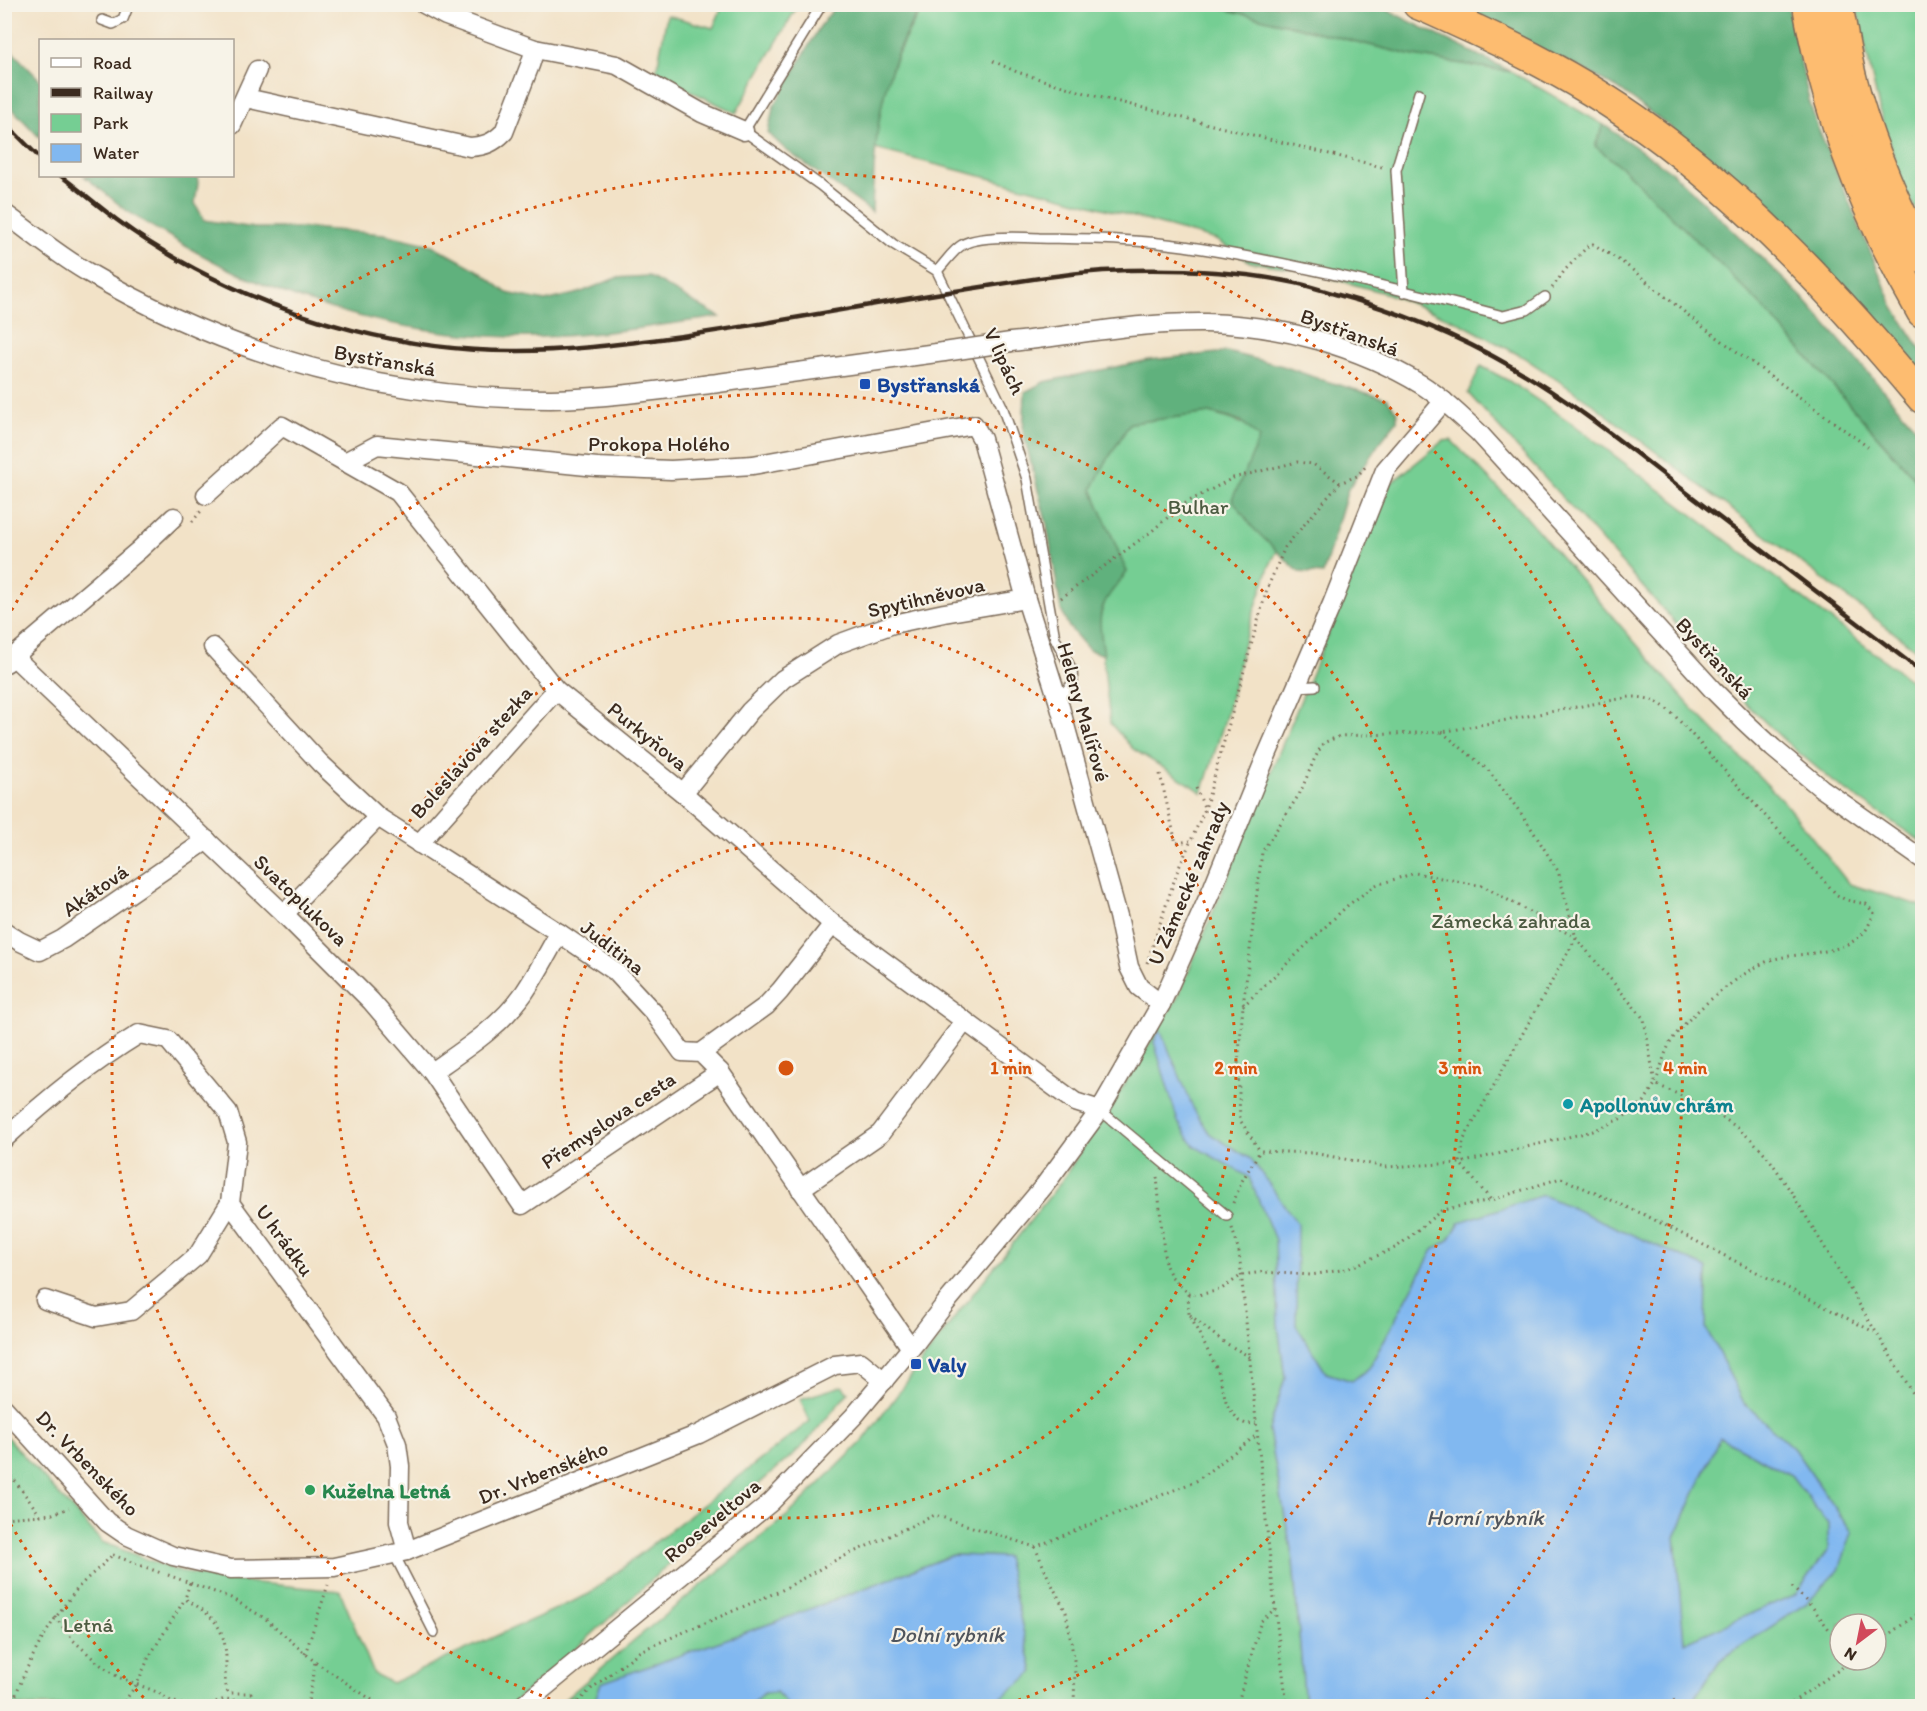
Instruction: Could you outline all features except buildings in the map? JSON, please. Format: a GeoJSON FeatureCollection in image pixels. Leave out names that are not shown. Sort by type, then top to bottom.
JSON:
{"type":"FeatureCollection","features":[{"type":"Feature","properties":{"kind":"highway"},"geometry":{"type":"LineString","coordinates":[[1418,4],[1515,48],[1562,73],[1651,130],[1731,196],[1788,251],[1843,306],[1923,398]]}},
{"type":"Feature","properties":{"kind":"highway"},"geometry":{"type":"LineString","coordinates":[[1818,6],[1851,78],[1866,127],[1884,173],[1922,257]]}},
{"type":"Feature","properties":{"kind":"highway"},"geometry":{"type":"LineString","coordinates":[[1818,6],[1825,84],[1840,138],[1861,192],[1898,270],[1923,312]]}},
{"type":"Feature","properties":{"kind":"street"},"geometry":{"type":"LineString","coordinates":[[424,4],[446,16],[535,49],[617,65],[702,112],[744,130]]}},
{"type":"Feature","properties":{"kind":"street"},"geometry":{"type":"LineString","coordinates":[[246,98],[470,147],[485,146],[495,141],[504,132],[531,65],[535,49]]}},
{"type":"Feature","properties":{"kind":"street"},"geometry":{"type":"LineString","coordinates":[[234,121],[257,70]]}},
{"type":"Feature","properties":{"kind":"street","name":"Bystřanská"},"geometry":{"type":"LineString","coordinates":[[4,213],[87,273],[199,329],[260,353],[314,370],[378,384],[435,393],[496,398],[554,399],[618,394],[811,371],[1011,342],[1172,324],[1205,323],[1246,326],[1290,333],[1358,354],[1424,386],[1444,401],[1492,446],[1713,690],[1744,721],[1773,748],[1837,800],[1923,859]]}},
{"type":"Feature","properties":{"kind":"street","name":"U Zámecké zahrady"},"geometry":{"type":"LineString","coordinates":[[911,1348],[1044,1186],[1100,1110],[1161,1004],[1214,887],[1332,604],[1385,470],[1444,401]]}},
{"type":"Feature","properties":{"kind":"street","name":"Prokopa Holého"},"geometry":{"type":"LineString","coordinates":[[345,462],[377,445],[597,467],[671,470],[753,465],[974,425]]}},
{"type":"Feature","properties":{"kind":"street","name":"Heleny Malířové"},"geometry":{"type":"LineString","coordinates":[[974,425],[982,439],[1026,599],[1058,700],[1118,916],[1129,967],[1139,987],[1161,1004]]}},
{"type":"Feature","properties":{"kind":"street","name":"Purkyňova"},"geometry":{"type":"LineString","coordinates":[[206,495],[282,426],[398,492],[556,690],[683,794],[833,924],[1075,1102],[1100,1110]]}},
{"type":"Feature","properties":{"kind":"street"},"geometry":{"type":"LineString","coordinates":[[9,660],[139,550],[174,517]]}},
{"type":"Feature","properties":{"kind":"street","name":"Spytihněvova"},"geometry":{"type":"LineString","coordinates":[[683,794],[750,711],[783,680],[838,644],[893,624],[1026,599]]}},
{"type":"Feature","properties":{"kind":"street","name":"Juditina"},"geometry":{"type":"LineString","coordinates":[[213,647],[320,763],[378,817],[615,971],[654,1013],[682,1052],[701,1053],[720,1072],[911,1348]]}},
{"type":"Feature","properties":{"kind":"street","name":"Svatoplukova"},"geometry":{"type":"LineString","coordinates":[[9,660],[207,840],[371,1001],[432,1072],[522,1205]]}},
{"type":"Feature","properties":{"kind":"street","name":"Boleslavova stezka"},"geometry":{"type":"LineString","coordinates":[[419,844],[556,690]]}},
{"type":"Feature","properties":{"kind":"street","name":"Boleslavova stezka"},"geometry":{"type":"LineString","coordinates":[[284,914],[378,817]]}},
{"type":"Feature","properties":{"kind":"street","name":"Akátová"},"geometry":{"type":"LineString","coordinates":[[4,931],[40,951],[63,939],[207,840]]}},
{"type":"Feature","properties":{"kind":"street"},"geometry":{"type":"LineString","coordinates":[[701,1053],[766,1006],[780,992],[833,924]]}},
{"type":"Feature","properties":{"kind":"street"},"geometry":{"type":"LineString","coordinates":[[432,1072],[480,1038],[504,1017],[524,993],[559,933]]}},
{"type":"Feature","properties":{"kind":"street"},"geometry":{"type":"LineString","coordinates":[[800,1189],[880,1134],[965,1021]]}},
{"type":"Feature","properties":{"kind":"street","name":"U hrádku"},"geometry":{"type":"LineString","coordinates":[[4,1139],[102,1058],[139,1034],[168,1040],[228,1112],[237,1142],[230,1203],[386,1416],[397,1444],[400,1466],[400,1553]]}},
{"type":"Feature","properties":{"kind":"street","name":"Přemyslova cesta"},"geometry":{"type":"LineString","coordinates":[[522,1205],[720,1072]]}},
{"type":"Feature","properties":{"kind":"street"},"geometry":{"type":"LineString","coordinates":[[45,1300],[96,1317],[131,1311],[198,1255],[230,1203]]}},
{"type":"Feature","properties":{"kind":"street","name":"Rooseveltova"},"geometry":{"type":"LineString","coordinates":[[522,1707],[771,1502],[854,1416],[911,1348]]}},
{"type":"Feature","properties":{"kind":"street","name":"Dr. Vrbenského"},"geometry":{"type":"LineString","coordinates":[[4,1408],[107,1522],[126,1535],[173,1556],[231,1569],[334,1567],[400,1553],[699,1434],[835,1365],[861,1362],[884,1381]]}},
{"type":"Feature","properties":{"kind":"lane"},"geometry":{"type":"LineString","coordinates":[[102,20],[113,24],[123,19],[129,4]]}},
{"type":"Feature","properties":{"kind":"lane"},"geometry":{"type":"LineString","coordinates":[[822,4],[744,130],[820,185],[893,244],[937,271],[962,245],[974,241],[1006,237],[1112,240],[1182,246],[1234,255],[1334,275],[1503,316],[1527,310],[1545,297]]}},
{"type":"Feature","properties":{"kind":"lane"},"geometry":{"type":"LineString","coordinates":[[1404,292],[1396,170],[1419,93]]}},
{"type":"Feature","properties":{"kind":"lane","name":"V lipách"},"geometry":{"type":"LineString","coordinates":[[937,271],[1002,406],[1027,479],[1055,638],[1072,670],[1073,683],[1058,700]]}},
{"type":"Feature","properties":{"kind":"lane"},"geometry":{"type":"LineString","coordinates":[[1296,687],[1315,686]]}},
{"type":"Feature","properties":{"kind":"lane"},"geometry":{"type":"LineString","coordinates":[[1100,1110],[1227,1216]]}},
{"type":"Feature","properties":{"kind":"lane"},"geometry":{"type":"LineString","coordinates":[[400,1553],[434,1632]]}},
{"type":"Feature","properties":{"kind":"path"},"geometry":{"type":"LineString","coordinates":[[993,62],[1017,72],[1095,96],[1396,170]]}},
{"type":"Feature","properties":{"kind":"path"},"geometry":{"type":"LineString","coordinates":[[1545,297],[1565,270],[1588,246],[1593,244],[1625,264],[1699,324],[1868,447]]}},
{"type":"Feature","properties":{"kind":"path"},"geometry":{"type":"LineString","coordinates":[[1050,607],[1152,531],[1182,505],[1233,478],[1297,462],[1313,464],[1340,483]]}},
{"type":"Feature","properties":{"kind":"path"},"geometry":{"type":"LineString","coordinates":[[1139,987],[1178,872],[1205,809],[1267,589],[1285,547],[1340,483],[1357,476]]}},
{"type":"Feature","properties":{"kind":"path"},"geometry":{"type":"LineString","coordinates":[[1630,697],[1648,697],[1663,705],[1676,717],[1837,895],[1846,900],[1866,904],[1874,913],[1866,930],[1846,945],[1769,961],[1746,972],[1712,998],[1669,1044],[1655,1084],[1644,1102],[1622,1118],[1593,1131],[1460,1163],[1386,1167],[1313,1153],[1260,1151],[1239,1120],[1238,1056],[1262,852],[1300,793],[1323,743],[1340,736],[1442,732],[1630,697]]}},
{"type":"Feature","properties":{"kind":"path"},"geometry":{"type":"LineString","coordinates":[[1442,732],[1488,770],[1526,820],[1558,871],[1576,938],[1464,1139],[1460,1163],[1491,1200]]}},
{"type":"Feature","properties":{"kind":"path"},"geometry":{"type":"LineString","coordinates":[[1160,774],[1176,843],[1191,840]]}},
{"type":"Feature","properties":{"kind":"path"},"geometry":{"type":"LineString","coordinates":[[1196,788],[1205,809]]}},
{"type":"Feature","properties":{"kind":"path"},"geometry":{"type":"LineString","coordinates":[[1243,1006],[1348,905],[1376,885],[1415,873],[1483,886],[1576,938],[1644,1019],[1655,1084]]}},
{"type":"Feature","properties":{"kind":"path"},"geometry":{"type":"LineString","coordinates":[[1655,1084],[1708,1107],[1740,1129],[1766,1155],[1790,1190],[1923,1408]]}},
{"type":"Feature","properties":{"kind":"path"},"geometry":{"type":"LineString","coordinates":[[1260,1151],[1242,1181],[1227,1216],[1235,1233],[1242,1275],[1287,1707]]}},
{"type":"Feature","properties":{"kind":"path"},"geometry":{"type":"LineString","coordinates":[[1165,1165],[1157,1177],[1165,1264],[1171,1276],[1188,1293],[1198,1295],[1220,1290],[1242,1275],[1263,1272],[1311,1275],[1347,1269],[1396,1247],[1442,1210],[1491,1200],[1561,1178],[1645,1215],[1876,1333]]}},
{"type":"Feature","properties":{"kind":"path"},"geometry":{"type":"LineString","coordinates":[[1188,1293],[1189,1314],[1218,1371],[1227,1405],[1239,1421],[1246,1424],[1256,1423]]}},
{"type":"Feature","properties":{"kind":"path"},"geometry":{"type":"LineString","coordinates":[[1189,1314],[1222,1341],[1250,1357]]}},
{"type":"Feature","properties":{"kind":"path"},"geometry":{"type":"LineString","coordinates":[[1915,1394],[1923,1396]]}},
{"type":"Feature","properties":{"kind":"path"},"geometry":{"type":"LineString","coordinates":[[574,1707],[591,1689],[640,1651],[783,1590],[834,1561],[934,1515],[1035,1547],[1196,1481],[1257,1434]]}},
{"type":"Feature","properties":{"kind":"path"},"geometry":{"type":"LineString","coordinates":[[4,1466],[40,1515]]}},
{"type":"Feature","properties":{"kind":"path"},"geometry":{"type":"LineString","coordinates":[[4,1518],[52,1514],[71,1507],[85,1496]]}},
{"type":"Feature","properties":{"kind":"path"},"geometry":{"type":"LineString","coordinates":[[1035,1547],[1066,1612],[1075,1666],[1074,1707]]}},
{"type":"Feature","properties":{"kind":"path"},"geometry":{"type":"LineString","coordinates":[[12,1707],[20,1683],[55,1617],[80,1585],[113,1555],[231,1598],[266,1619],[315,1662],[381,1707]]}},
{"type":"Feature","properties":{"kind":"path"},"geometry":{"type":"LineString","coordinates":[[305,1654],[334,1567]]}},
{"type":"Feature","properties":{"kind":"path"},"geometry":{"type":"LineString","coordinates":[[121,1707],[137,1684],[149,1657],[185,1599],[189,1582]]}},
{"type":"Feature","properties":{"kind":"path"},"geometry":{"type":"LineString","coordinates":[[1792,1587],[1813,1608],[1828,1628]]}},
{"type":"Feature","properties":{"kind":"path"},"geometry":{"type":"LineString","coordinates":[[55,1617],[73,1640],[98,1663],[118,1677],[157,1692],[171,1701],[188,1707],[225,1699],[249,1702],[251,1693],[228,1693],[224,1680],[226,1649],[216,1623],[206,1610],[185,1599]]}},
{"type":"Feature","properties":{"kind":"path"},"geometry":{"type":"LineString","coordinates":[[1234,1707],[1239,1699],[1261,1621],[1275,1609]]}},
{"type":"Feature","properties":{"kind":"path"},"geometry":{"type":"LineString","coordinates":[[1888,1636],[1923,1611]]}},
{"type":"Feature","properties":{"kind":"path"},"geometry":{"type":"LineString","coordinates":[[308,1707],[315,1662]]}},
{"type":"Feature","properties":{"kind":"path"},"geometry":{"type":"LineString","coordinates":[[1787,1707],[1835,1672]]}},
{"type":"Feature","properties":{"kind":"path"},"geometry":{"type":"LineString","coordinates":[[1673,1701],[1682,1707]]}},
{"type":"Feature","properties":{"kind":"green space"},"geometry":{"type":"Polygon","coordinates":[[[837,4],[924,5],[903,40],[887,82],[878,124],[872,212],[786,150],[768,133],[773,108],[819,28],[837,4]]]}},
{"type":"Feature","properties":{"kind":"green space"},"geometry":{"type":"Polygon","coordinates":[[[723,5],[798,5],[736,113],[656,74],[667,15],[713,28],[723,5]]]}},
{"type":"Feature","properties":{"kind":"green space"},"geometry":{"type":"Polygon","coordinates":[[[925,5],[1208,5],[1414,56],[1512,72],[1604,125],[1595,146],[1625,170],[1761,305],[1913,476],[1922,493],[1922,654],[1590,402],[1523,357],[1458,322],[1388,294],[1299,269],[1250,262],[1216,240],[1059,196],[875,149],[881,109],[890,73],[905,39],[925,5]]]}},
{"type":"Feature","properties":{"kind":"green space"},"geometry":{"type":"Polygon","coordinates":[[[1208,5],[1372,5],[1383,8],[1512,72],[1414,56],[1208,5]]]}},
{"type":"Feature","properties":{"kind":"green space"},"geometry":{"type":"Polygon","coordinates":[[[1439,5],[1788,5],[1817,126],[1894,308],[1922,351],[1922,385],[1670,127],[1617,88],[1579,67],[1439,5]]]}},
{"type":"Feature","properties":{"kind":"green space"},"geometry":{"type":"Polygon","coordinates":[[[1856,5],[1922,5],[1922,220],[1903,187],[1879,108],[1856,5]]]}},
{"type":"Feature","properties":{"kind":"green space"},"geometry":{"type":"Polygon","coordinates":[[[4,43],[39,79],[39,137],[5,101],[4,43]]]}},
{"type":"Feature","properties":{"kind":"green space"},"geometry":{"type":"Polygon","coordinates":[[[1604,125],[1672,172],[1802,297],[1916,428],[1922,437],[1922,493],[1913,476],[1761,305],[1625,170],[1595,146],[1604,125]]]}},
{"type":"Feature","properties":{"kind":"green space"},"geometry":{"type":"Polygon","coordinates":[[[85,177],[197,177],[195,203],[204,220],[254,228],[308,228],[384,234],[432,245],[479,271],[507,293],[545,301],[579,293],[616,278],[648,276],[720,317],[564,336],[512,337],[422,329],[377,321],[291,295],[208,259],[131,214],[85,177]]]}},
{"type":"Feature","properties":{"kind":"green space"},"geometry":{"type":"Polygon","coordinates":[[[1227,352],[1283,366],[1387,399],[1397,412],[1397,421],[1348,489],[1323,574],[1299,572],[1252,527],[1232,499],[1259,438],[1241,421],[1210,413],[1130,423],[1092,489],[1127,572],[1110,594],[1102,610],[1100,628],[1104,655],[1089,650],[1069,627],[1061,610],[1047,525],[1023,432],[1025,392],[1044,382],[1149,360],[1227,352]]]}},
{"type":"Feature","properties":{"kind":"green space"},"geometry":{"type":"Polygon","coordinates":[[[1481,366],[1509,381],[1573,424],[1922,689],[1922,842],[1835,783],[1786,742],[1738,696],[1468,393],[1481,366]]]}},
{"type":"Feature","properties":{"kind":"green space","name":"Bulhar"},"geometry":{"type":"Polygon","coordinates":[[[1210,413],[1294,440],[1280,545],[1269,567],[1245,639],[1226,716],[1202,793],[1133,749],[1110,723],[1099,620],[1106,598],[1127,572],[1092,489],[1130,423],[1210,413]]]}},
{"type":"Feature","properties":{"kind":"green space","name":"Zámecká zahrada"},"geometry":{"type":"Polygon","coordinates":[[[1451,440],[1521,511],[1691,707],[1784,802],[1849,884],[1922,906],[1922,1706],[1689,1706],[1720,1660],[1807,1603],[1852,1532],[1794,1449],[1744,1403],[1706,1328],[1707,1268],[1460,1223],[1449,1240],[1433,1250],[1369,1368],[1352,1381],[1326,1373],[1296,1325],[1278,1324],[1285,1378],[1269,1430],[1293,1560],[1305,1706],[990,1706],[1033,1672],[1006,1557],[953,1555],[778,1621],[601,1683],[593,1706],[557,1706],[789,1514],[863,1441],[958,1313],[1060,1183],[1111,1106],[1178,997],[1390,484],[1443,441],[1451,440]]]}},
{"type":"Feature","properties":{"kind":"green space","name":"Letná"},"geometry":{"type":"Polygon","coordinates":[[[842,1386],[848,1393],[803,1446],[509,1706],[5,1706],[4,1434],[102,1542],[180,1572],[237,1581],[340,1591],[374,1674],[392,1683],[589,1594],[810,1421],[800,1399],[842,1386]]]}},
{"type":"Feature","properties":{"kind":"green space"},"geometry":{"type":"Polygon","coordinates":[[[1720,1437],[1791,1475],[1828,1524],[1828,1550],[1796,1594],[1684,1643],[1675,1537],[1720,1437]]]}},
{"type":"Feature","properties":{"kind":"green space"},"geometry":{"type":"Polygon","coordinates":[[[776,1692],[787,1706],[754,1706],[753,1703],[764,1693],[776,1692]]]}},
{"type":"Feature","properties":{"kind":"water","name":"Horní rybník"},"geometry":{"type":"Polygon","coordinates":[[[1160,1029],[1194,1110],[1210,1134],[1251,1159],[1297,1223],[1296,1325],[1326,1373],[1352,1381],[1369,1368],[1433,1250],[1449,1240],[1460,1222],[1543,1195],[1707,1268],[1706,1328],[1744,1403],[1794,1449],[1852,1532],[1839,1570],[1807,1603],[1720,1660],[1689,1706],[1305,1706],[1293,1560],[1269,1430],[1285,1378],[1278,1324],[1275,1240],[1249,1177],[1194,1146],[1178,1122],[1154,1042],[1160,1029]],[[1720,1437],[1675,1537],[1684,1643],[1796,1594],[1828,1550],[1828,1524],[1791,1475],[1720,1437]]]}},
{"type":"Feature","properties":{"kind":"water","name":"Dolní rybník"},"geometry":{"type":"Polygon","coordinates":[[[953,1555],[1006,1557],[1033,1673],[990,1706],[787,1706],[776,1692],[764,1693],[753,1703],[754,1706],[593,1706],[601,1683],[778,1621],[953,1555]]]}},
{"type":"Feature","properties":{"kind":"railway"},"geometry":{"type":"LineString","coordinates":[[4,122],[39,157]]}},
{"type":"Feature","properties":{"kind":"railway"},"geometry":{"type":"LineString","coordinates":[[62,177],[145,240],[195,269],[271,304],[352,330],[434,346],[476,350],[554,350],[660,339],[1015,282],[1103,271],[1176,270],[1224,273],[1306,285],[1382,308],[1427,325],[1493,356],[1538,382],[1606,430],[1922,672]]}},
{"type":"Feature","properties":{"kind":"place","name":"Bystřanská"},"geometry":{"type":"Point","coordinates":[865,384]}},
{"type":"Feature","properties":{"kind":"place","name":"Apollonův chrám"},"geometry":{"type":"Point","coordinates":[1568,1104]}},
{"type":"Feature","properties":{"kind":"place","name":"Valy"},"geometry":{"type":"Point","coordinates":[916,1364]}},
{"type":"Feature","properties":{"kind":"place","name":"Kuželna Letná"},"geometry":{"type":"Point","coordinates":[310,1490]}}]}
